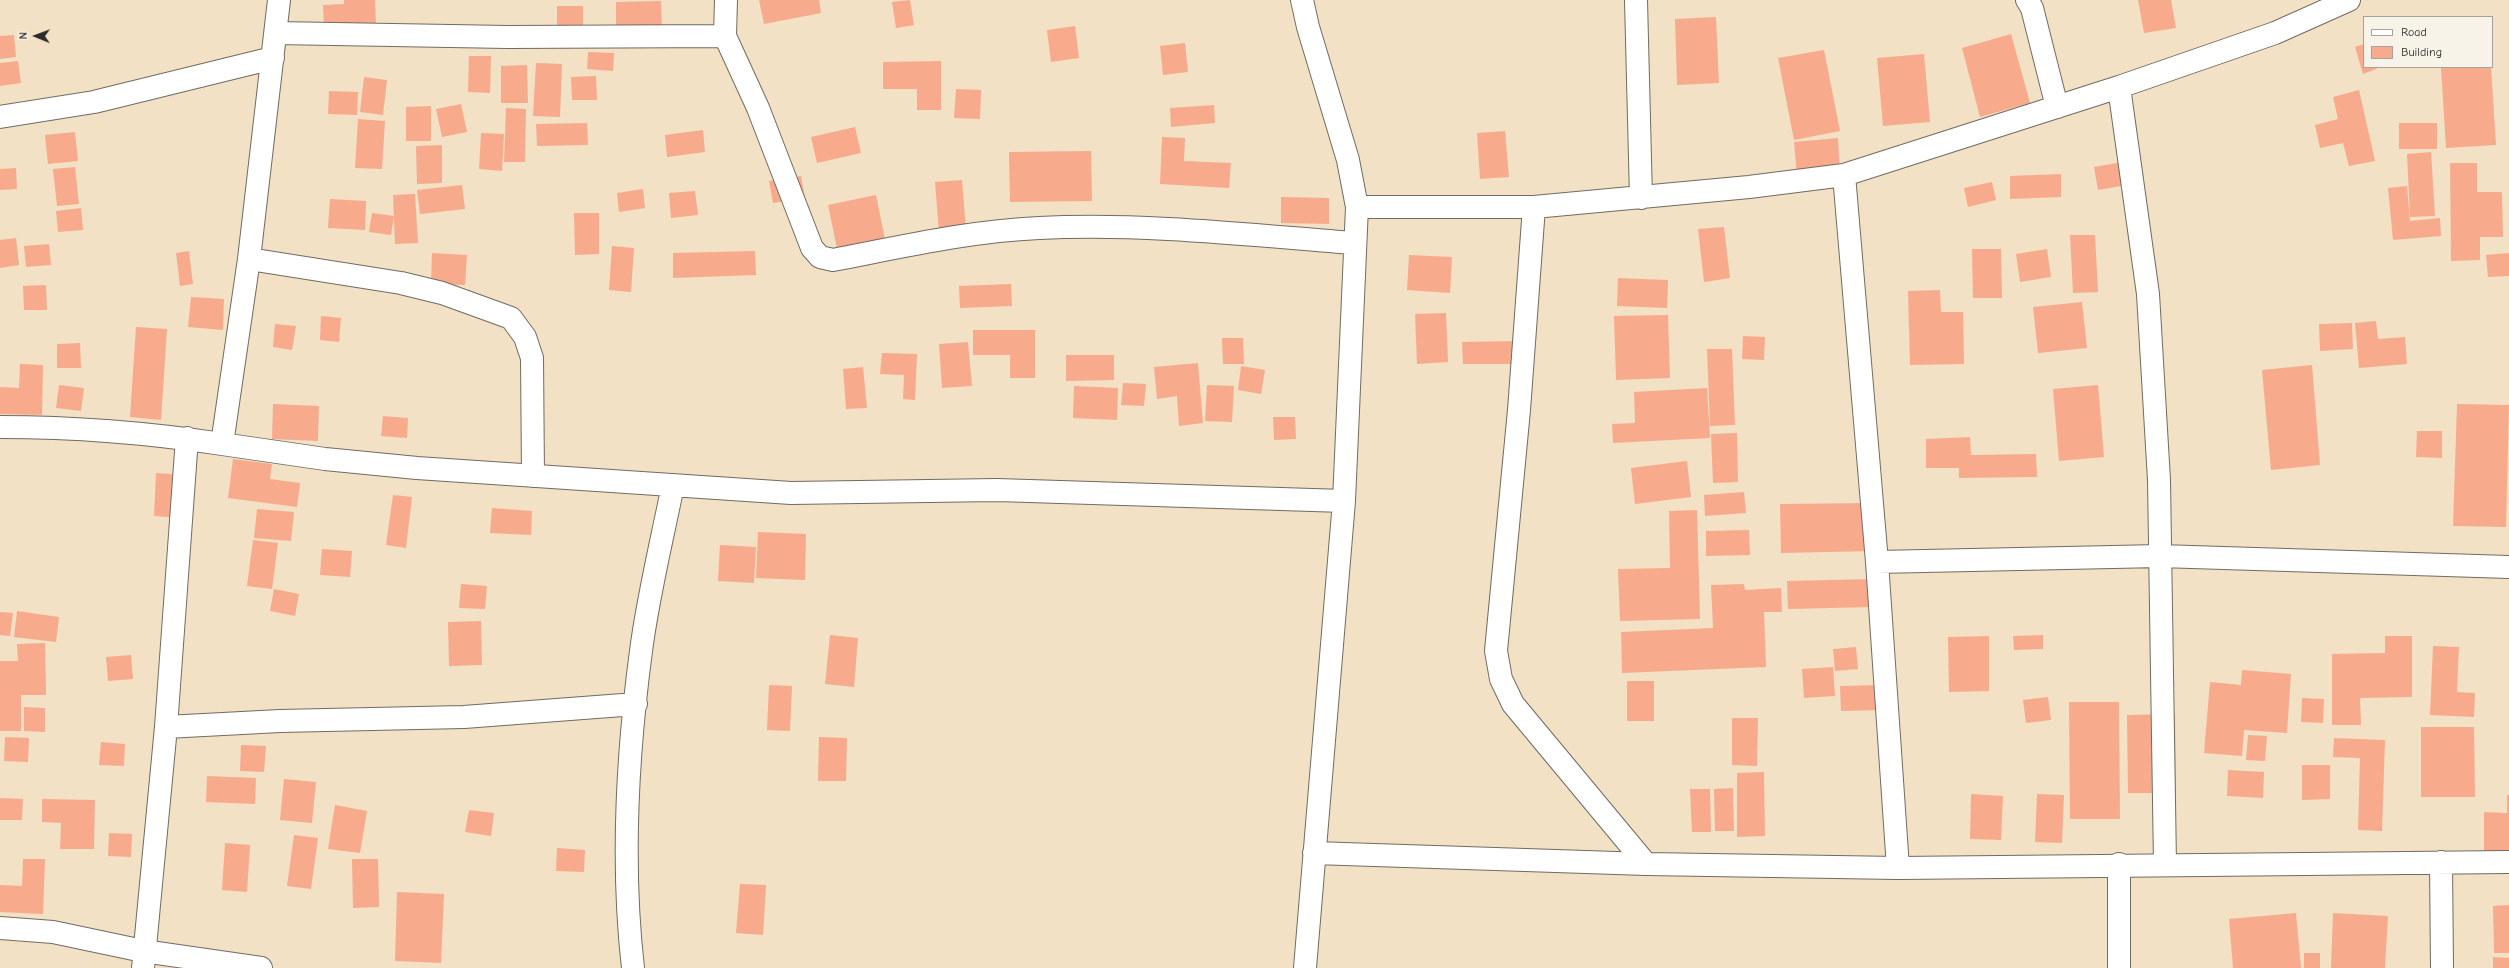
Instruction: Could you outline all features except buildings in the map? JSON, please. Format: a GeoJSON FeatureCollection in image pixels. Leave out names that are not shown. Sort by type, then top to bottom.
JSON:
{"type":"FeatureCollection","features":[{"type":"Feature","properties":{"kind":"street"},"geometry":{"type":"LineString","coordinates":[[222,444],[249,259],[279,0]]}},
{"type":"Feature","properties":{"kind":"street"},"geometry":{"type":"LineString","coordinates":[[726,0],[725,36],[761,115],[812,248],[820,257],[833,260],[973,234],[1039,228],[1166,228],[1354,244]]}},
{"type":"Feature","properties":{"kind":"street"},"geometry":{"type":"LineString","coordinates":[[1302,0],[1314,48],[1348,160],[1357,207],[1354,244],[1344,501],[1305,968]]}},
{"type":"Feature","properties":{"kind":"street"},"geometry":{"type":"LineString","coordinates":[[1636,0],[1641,198]]}},
{"type":"Feature","properties":{"kind":"street"},"geometry":{"type":"LineString","coordinates":[[2027,0],[2032,8],[2057,107]]}},
{"type":"Feature","properties":{"kind":"street"},"geometry":{"type":"LineString","coordinates":[[1357,207],[1534,207],[1749,187],[1844,175],[2119,87],[2275,33],[2349,0]]}},
{"type":"Feature","properties":{"kind":"street"},"geometry":{"type":"LineString","coordinates":[[276,34],[508,37],[725,36]]}},
{"type":"Feature","properties":{"kind":"street"},"geometry":{"type":"LineString","coordinates":[[0,117],[94,102],[273,58]]}},
{"type":"Feature","properties":{"kind":"street"},"geometry":{"type":"LineString","coordinates":[[2119,87],[2148,294],[2159,480],[2165,865]]}},
{"type":"Feature","properties":{"kind":"street"},"geometry":{"type":"LineString","coordinates":[[1844,175],[1877,562],[1898,868]]}},
{"type":"Feature","properties":{"kind":"street"},"geometry":{"type":"LineString","coordinates":[[1534,207],[1519,410],[1496,651],[1501,679],[1513,704],[1646,864]]}},
{"type":"Feature","properties":{"kind":"street"},"geometry":{"type":"LineString","coordinates":[[249,259],[402,283],[456,297],[511,318],[525,337],[532,358],[533,476]]}},
{"type":"Feature","properties":{"kind":"street"},"geometry":{"type":"LineString","coordinates":[[0,427],[35,427],[186,438],[325,459],[417,468],[791,492],[997,490],[1344,501]]}},
{"type":"Feature","properties":{"kind":"street"},"geometry":{"type":"LineString","coordinates":[[143,959],[166,727],[186,438]]}},
{"type":"Feature","properties":{"kind":"street"},"geometry":{"type":"LineString","coordinates":[[633,968],[627,917],[627,802],[641,651],[673,485]]}},
{"type":"Feature","properties":{"kind":"street"},"geometry":{"type":"LineString","coordinates":[[1877,562],[2160,556],[2509,567]]}},
{"type":"Feature","properties":{"kind":"street"},"geometry":{"type":"LineString","coordinates":[[166,727],[280,721],[464,717],[636,704]]}},
{"type":"Feature","properties":{"kind":"street"},"geometry":{"type":"LineString","coordinates":[[1314,852],[1646,864],[1898,868],[2119,864],[2165,865],[2509,862]]}},
{"type":"Feature","properties":{"kind":"street"},"geometry":{"type":"LineString","coordinates":[[2441,862],[2442,968]]}},
{"type":"Feature","properties":{"kind":"street"},"geometry":{"type":"LineString","coordinates":[[2119,864],[2119,968]]}},
{"type":"Feature","properties":{"kind":"street"},"geometry":{"type":"LineString","coordinates":[[0,928],[52,932],[143,959],[261,968]]}}]}
